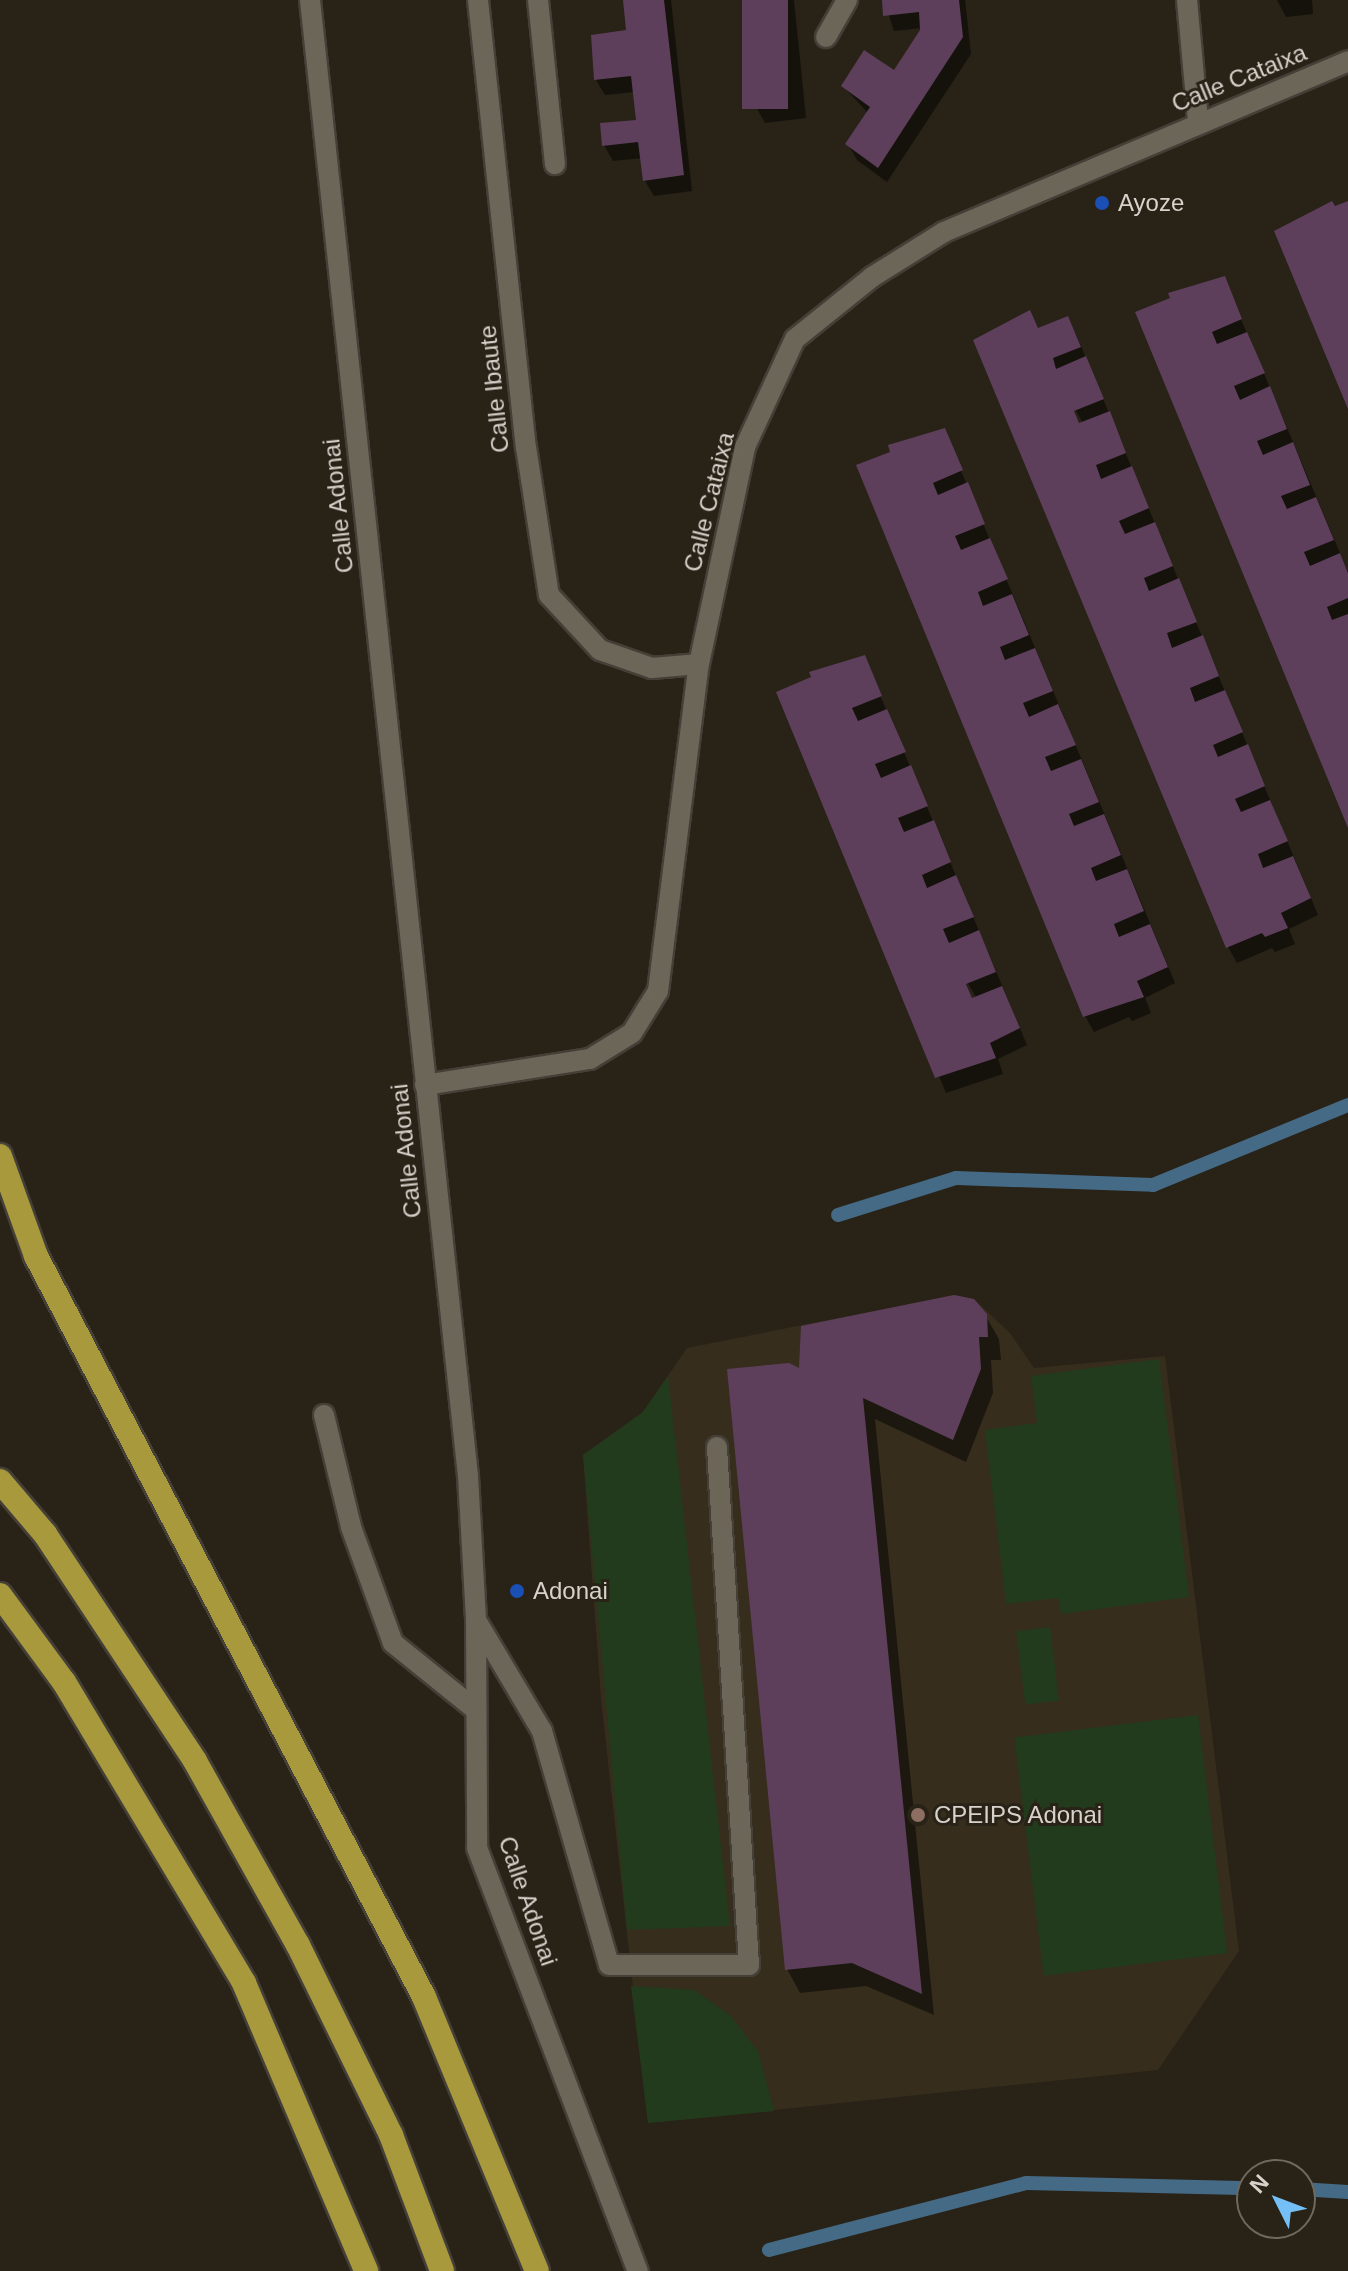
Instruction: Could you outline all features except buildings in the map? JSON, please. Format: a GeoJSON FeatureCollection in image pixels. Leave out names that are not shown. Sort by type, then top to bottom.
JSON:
{"type":"FeatureCollection","features":[{"type":"Feature","properties":{"kind":"highway"},"geometry":{"type":"LineString","coordinates":[[0,1156],[36,1256],[424,1997],[537,2271]]}},
{"type":"Feature","properties":{"kind":"highway"},"geometry":{"type":"LineString","coordinates":[[0,1481],[45,1534],[195,1761],[284,1919],[391,2135],[442,2271]]}},
{"type":"Feature","properties":{"kind":"highway"},"geometry":{"type":"LineString","coordinates":[[0,1595],[64,1682],[244,1983],[366,2271]]}},
{"type":"Feature","properties":{"kind":"street","name":"Calle Adonai"},"geometry":{"type":"LineString","coordinates":[[310,0],[468,1476],[476,1620],[477,1848],[638,2271]]}},
{"type":"Feature","properties":{"kind":"street","name":"Calle Ibaute"},"geometry":{"type":"LineString","coordinates":[[478,0],[526,447],[549,595],[600,650],[652,668],[699,664]]}},
{"type":"Feature","properties":{"kind":"street"},"geometry":{"type":"LineString","coordinates":[[538,0],[555,164]]}},
{"type":"Feature","properties":{"kind":"street"},"geometry":{"type":"LineString","coordinates":[[826,37],[847,0]]}},
{"type":"Feature","properties":{"kind":"street"},"geometry":{"type":"LineString","coordinates":[[1187,0],[1198,122]]}},
{"type":"Feature","properties":{"kind":"street","name":"Calle Cataixa"},"geometry":{"type":"LineString","coordinates":[[425,1085],[590,1059],[632,1033],[658,991],[699,664],[745,447],[795,339],[872,277],[944,232],[1348,61]]}},
{"type":"Feature","properties":{"kind":"street"},"geometry":{"type":"LineString","coordinates":[[324,1415],[351,1527],[393,1643],[476,1710]]}},
{"type":"Feature","properties":{"kind":"street"},"geometry":{"type":"LineString","coordinates":[[476,1620],[542,1731],[609,1965],[749,1965],[717,1447]]}},
{"type":"Feature","properties":{"kind":"shaded area","name":"CPEIPS Adonai"},"geometry":{"type":"Polygon","coordinates":[[[954,1295],[974,1299],[1010,1333],[1034,1368],[1165,1356],[1239,1951],[1158,2070],[648,2123],[601,1699],[583,1455],[643,1412],[687,1348],[954,1295]]]}},
{"type":"Feature","properties":{"kind":"green space"},"geometry":{"type":"Polygon","coordinates":[[[1159,1359],[1189,1597],[1061,1614],[1058,1598],[1006,1604],[985,1430],[1037,1423],[1031,1376],[1159,1359]]]}},
{"type":"Feature","properties":{"kind":"green space"},"geometry":{"type":"Polygon","coordinates":[[[668,1376],[730,1926],[627,1930],[583,1455],[643,1412],[668,1376]]]}},
{"type":"Feature","properties":{"kind":"green space"},"geometry":{"type":"Polygon","coordinates":[[[1050,1627],[1059,1700],[1025,1705],[1016,1631],[1050,1627]]]}},
{"type":"Feature","properties":{"kind":"green space"},"geometry":{"type":"Polygon","coordinates":[[[1198,1715],[1227,1953],[1044,1976],[1014,1738],[1198,1715]]]}},
{"type":"Feature","properties":{"kind":"green space"},"geometry":{"type":"Polygon","coordinates":[[[631,1986],[694,1990],[730,2015],[758,2051],[774,2111],[648,2123],[631,1986]]]}},
{"type":"Feature","properties":{"kind":"waterway"},"geometry":{"type":"LineString","coordinates":[[838,1215],[956,1178],[1153,1185],[1348,1105]]}},
{"type":"Feature","properties":{"kind":"waterway"},"geometry":{"type":"LineString","coordinates":[[769,2250],[1026,2183],[1236,2188]]}},
{"type":"Feature","properties":{"kind":"waterway"},"geometry":{"type":"LineString","coordinates":[[1316,2190],[1348,2192]]}},
{"type":"Feature","properties":{"kind":"place","name":"Ayoze"},"geometry":{"type":"Point","coordinates":[1102,203]}},
{"type":"Feature","properties":{"kind":"place","name":"Adonai"},"geometry":{"type":"Point","coordinates":[517,1591]}},
{"type":"Feature","properties":{"kind":"place","name":"CPEIPS Adonai"},"geometry":{"type":"Point","coordinates":[918,1815]}}]}
